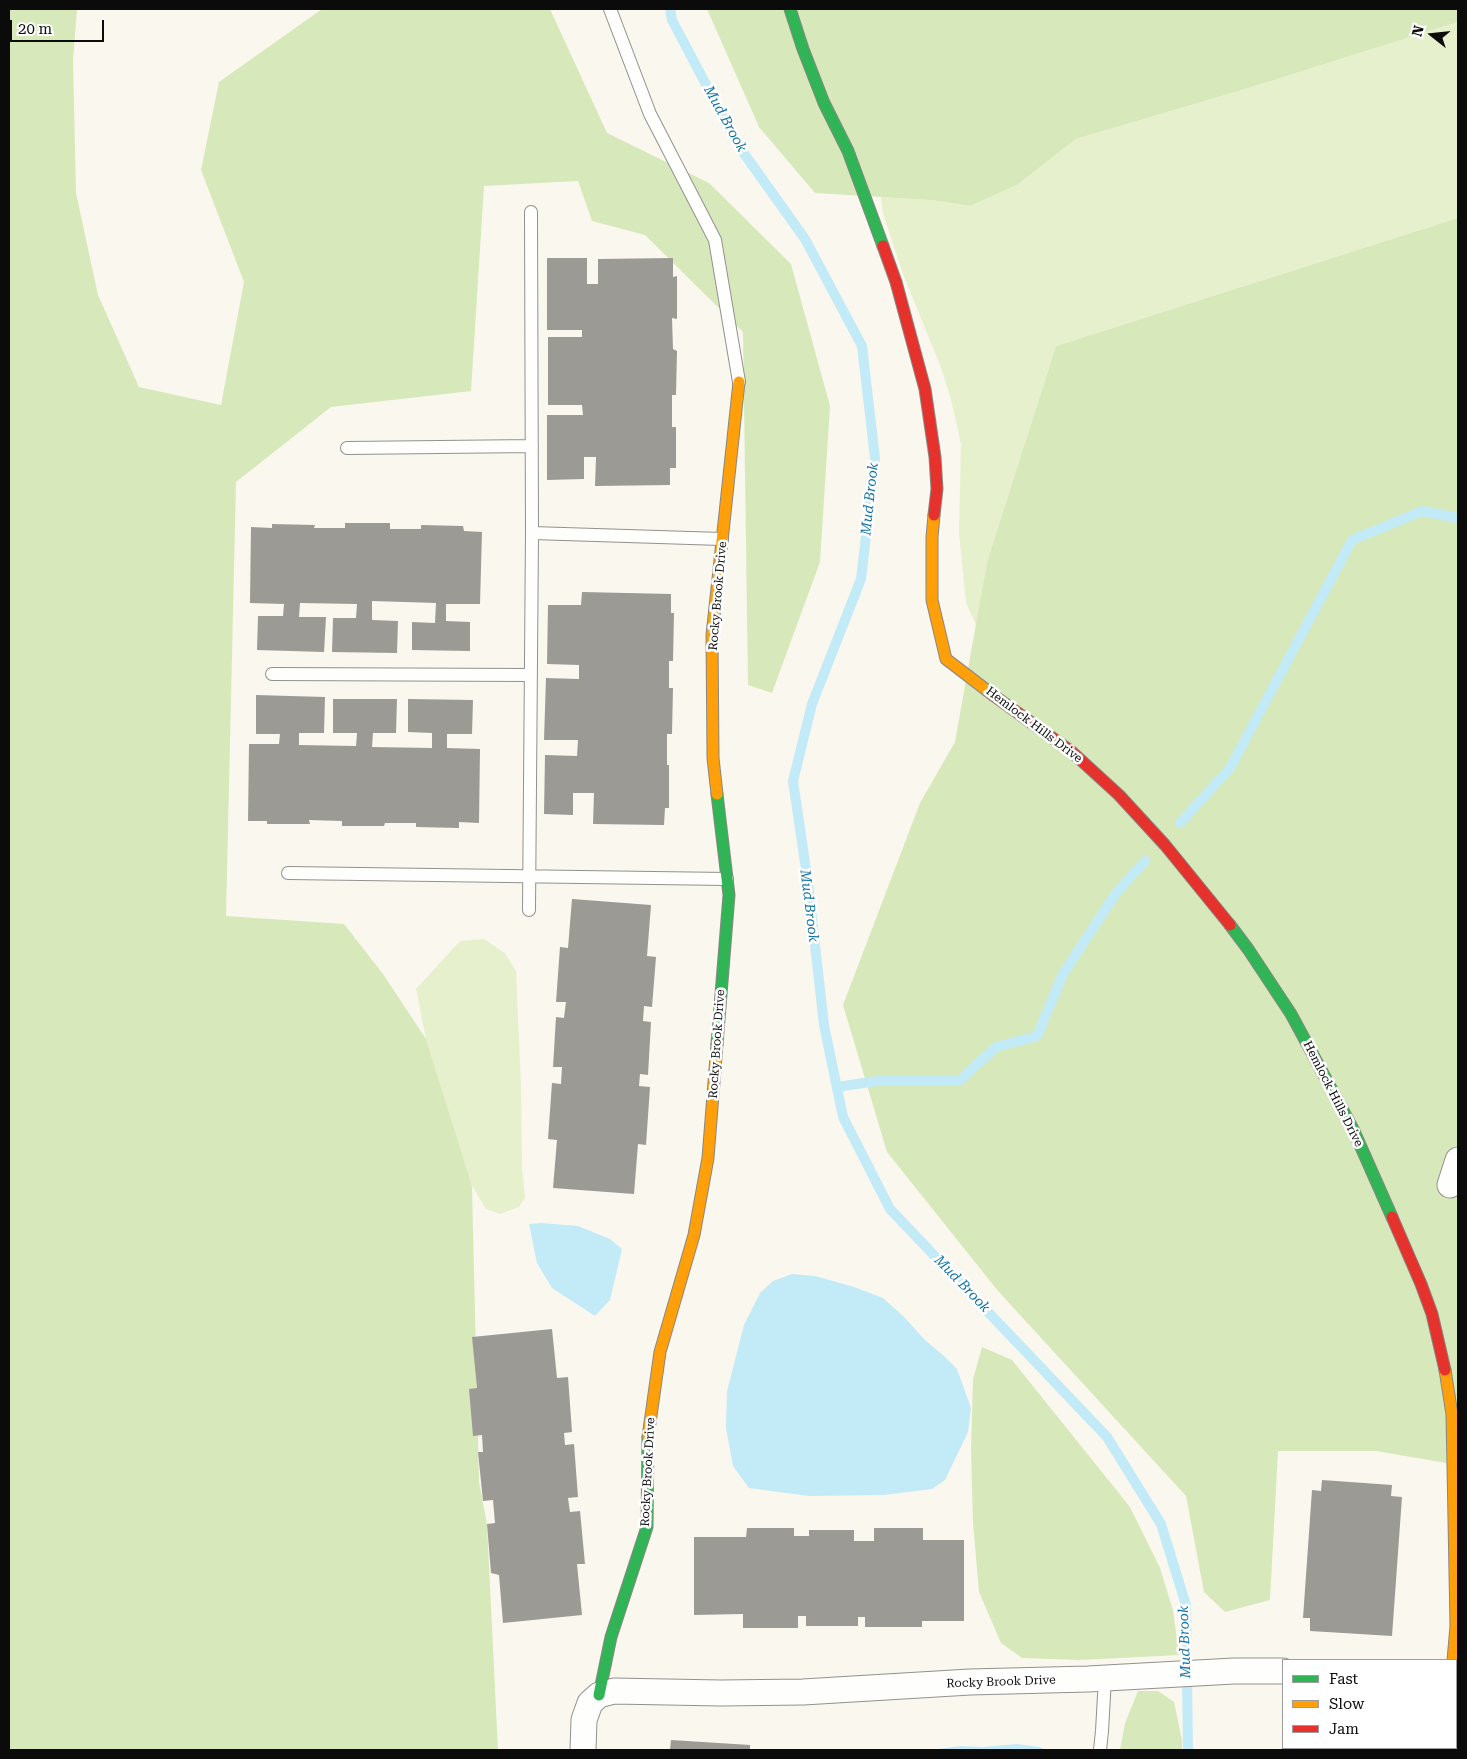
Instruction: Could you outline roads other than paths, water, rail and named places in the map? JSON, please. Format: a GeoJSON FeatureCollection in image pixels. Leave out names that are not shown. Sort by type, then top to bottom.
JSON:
{"type":"FeatureCollection","features":[{"type":"Feature","properties":{"kind":"street","name":"Hemlock Hills Drive"},"geometry":{"type":"LineString","coordinates":[[790,9],[824,103],[848,151],[896,282],[925,389],[937,490],[932,537],[932,600],[946,658],[1019,715],[1072,752],[1119,795],[1165,845],[1248,949],[1286,1006],[1353,1129],[1421,1284],[1432,1314],[1448,1381],[1452,1414],[1456,1626],[1453,1659]]}},
{"type":"Feature","properties":{"kind":"street","name":"Rocky Brook Drive"},"geometry":{"type":"LineString","coordinates":[[599,1695],[611,1637],[647,1527],[648,1430],[660,1352],[694,1235],[708,1158],[729,895],[713,748],[712,635],[738,382]]}},
{"type":"Feature","properties":{"kind":"street"},"geometry":{"type":"LineString","coordinates":[[1450,1185],[1458,1160]]}},
{"type":"Feature","properties":{"kind":"street","name":"Rocky Brook Drive"},"geometry":{"type":"LineString","coordinates":[[583,1750],[584,1720],[590,1703],[599,1695],[614,1691],[803,1692],[970,1682],[1138,1677],[1234,1671],[1282,1671]]}},
{"type":"Feature","properties":{"kind":"lane"},"geometry":{"type":"LineString","coordinates":[[610,9],[650,114],[715,240],[738,382]]}},
{"type":"Feature","properties":{"kind":"lane"},"geometry":{"type":"LineString","coordinates":[[529,910],[532,533],[531,212]]}},
{"type":"Feature","properties":{"kind":"lane"},"geometry":{"type":"LineString","coordinates":[[347,448],[532,446]]}},
{"type":"Feature","properties":{"kind":"lane"},"geometry":{"type":"LineString","coordinates":[[532,533],[722,540]]}},
{"type":"Feature","properties":{"kind":"lane"},"geometry":{"type":"LineString","coordinates":[[272,674],[531,675]]}},
{"type":"Feature","properties":{"kind":"lane"},"geometry":{"type":"LineString","coordinates":[[288,873],[727,879]]}},
{"type":"Feature","properties":{"kind":"lane"},"geometry":{"type":"LineString","coordinates":[[1100,1750],[1105,1678]]}},
{"type":"Feature","properties":{"kind":"water"},"geometry":{"type":"Polygon","coordinates":[[[529,1224],[578,1226],[610,1239],[622,1249],[610,1300],[595,1316],[552,1288],[537,1263],[529,1224]]]}},
{"type":"Feature","properties":{"kind":"water"},"geometry":{"type":"Polygon","coordinates":[[[792,1274],[815,1276],[854,1287],[883,1298],[957,1369],[971,1408],[968,1432],[945,1480],[932,1489],[884,1495],[809,1496],[749,1488],[733,1466],[726,1428],[727,1391],[744,1325],[760,1293],[773,1281],[792,1274]]]}},
{"type":"Feature","properties":{"kind":"water"},"geometry":{"type":"Polygon","coordinates":[[[1017,1744],[1040,1747],[1045,1750],[931,1750],[961,1746],[983,1747],[1017,1744]]]}},
{"type":"Feature","properties":{"kind":"waterway","name":"Mud Brook"},"geometry":{"type":"LineString","coordinates":[[670,9],[672,20],[738,145],[805,239],[862,346],[875,458],[861,579],[812,704],[793,781],[808,883],[824,1025],[843,1117],[890,1209],[1107,1437],[1161,1524],[1186,1605],[1188,1750]]}},
{"type":"Feature","properties":{"kind":"waterway"},"geometry":{"type":"LineString","coordinates":[[1180,823],[1230,768],[1352,540],[1422,511],[1458,518]]}},
{"type":"Feature","properties":{"kind":"waterway"},"geometry":{"type":"LineString","coordinates":[[837,1087],[877,1081],[959,1081],[996,1047],[1037,1036],[1063,974],[1116,893],[1145,861]]}}]}
